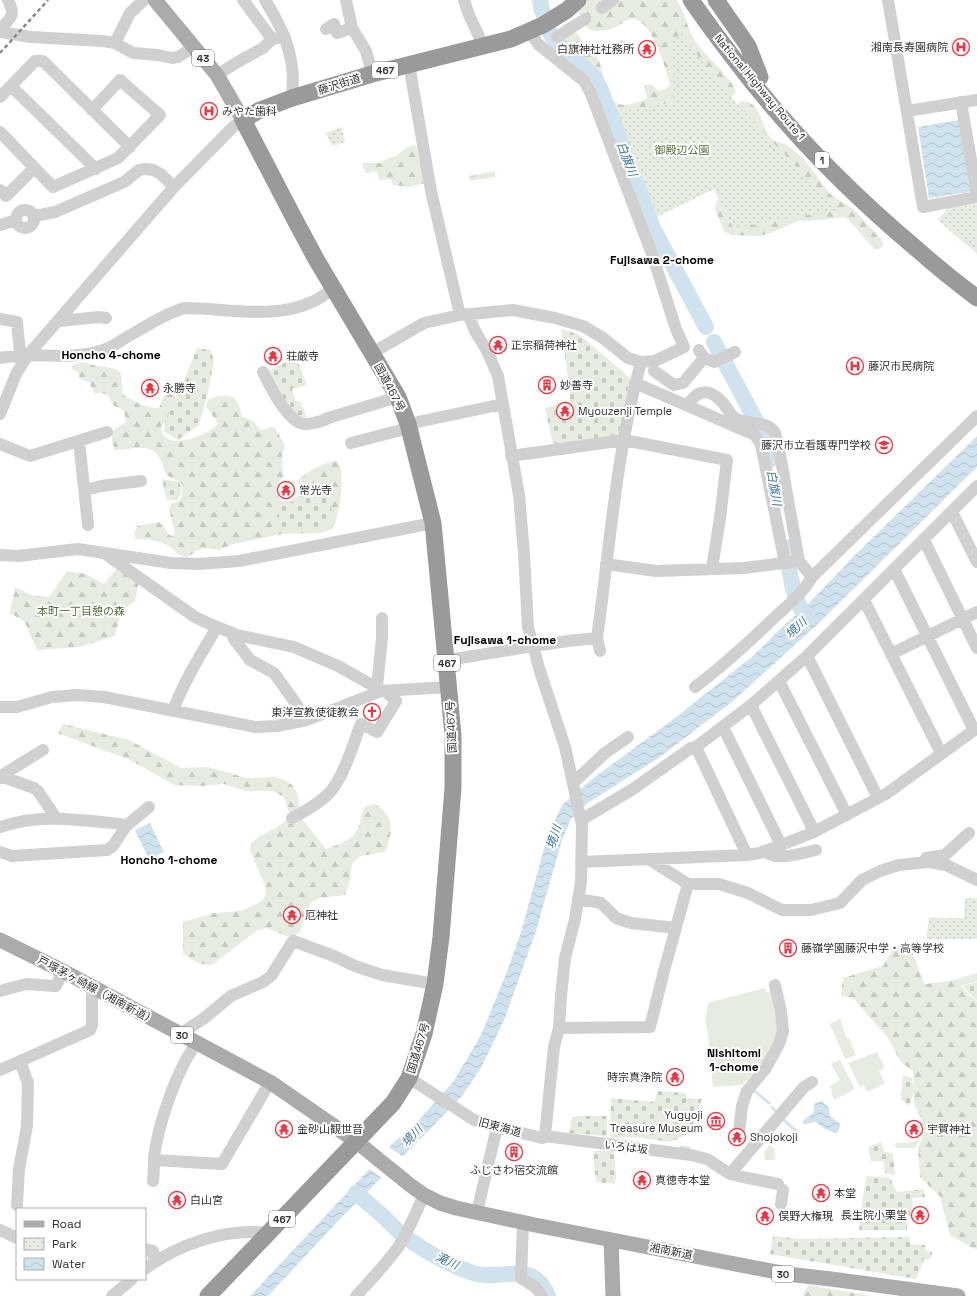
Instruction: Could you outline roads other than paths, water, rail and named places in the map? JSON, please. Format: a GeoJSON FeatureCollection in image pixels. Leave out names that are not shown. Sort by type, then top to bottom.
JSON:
{"type":"FeatureCollection","features":[{"type":"Feature","properties":{"kind":"highway","name":"藤沢街道"},"geometry":{"type":"LineString","coordinates":[[243,120],[258,111],[292,98],[409,64],[484,47],[511,39],[542,26],[578,0]]}},
{"type":"Feature","properties":{"kind":"highway","name":"National Highway Route 1"},"geometry":{"type":"LineString","coordinates":[[691,0],[732,57],[753,83],[824,162],[897,233],[977,298]]}},
{"type":"Feature","properties":{"kind":"highway","name":"National Highway Route 1"},"geometry":{"type":"LineString","coordinates":[[703,0],[760,77],[801,123],[867,191],[919,238],[977,285]]}},
{"type":"Feature","properties":{"kind":"highway"},"geometry":{"type":"LineString","coordinates":[[716,0],[748,46],[760,77]]}},
{"type":"Feature","properties":{"kind":"highway","name":"国道467号"},"geometry":{"type":"LineString","coordinates":[[208,1296],[393,1103],[409,1078],[424,1034],[436,984],[442,929],[453,788],[453,735],[433,523],[409,426],[398,397],[333,289],[294,220],[243,120]]}},
{"type":"Feature","properties":{"kind":"main road","name":"43"},"geometry":{"type":"LineString","coordinates":[[156,0],[217,75],[243,120]]}},
{"type":"Feature","properties":{"kind":"main road","name":"戸塚茅ヶ崎線（湘南新道）"},"geometry":{"type":"LineString","coordinates":[[0,940],[62,971],[270,1082],[357,1142]]}},
{"type":"Feature","properties":{"kind":"main road","name":"湘南新道"},"geometry":{"type":"LineString","coordinates":[[357,1142],[395,1174],[424,1195],[440,1203],[456,1208],[787,1274],[958,1296]]}},
{"type":"Feature","properties":{"kind":"main road"},"geometry":{"type":"LineString","coordinates":[[611,1240],[613,1296]]}},
{"type":"Feature","properties":{"kind":"street"},"geometry":{"type":"LineString","coordinates":[[8,0],[13,9],[12,14],[0,31],[31,37],[103,41],[115,43],[134,53],[172,58],[178,57],[194,47]]}},
{"type":"Feature","properties":{"kind":"street"},"geometry":{"type":"LineString","coordinates":[[115,43],[130,13],[144,0]]}},
{"type":"Feature","properties":{"kind":"street"},"geometry":{"type":"LineString","coordinates":[[243,0],[272,39]]}},
{"type":"Feature","properties":{"kind":"street"},"geometry":{"type":"LineString","coordinates":[[265,0],[286,37],[292,68],[292,98]]}},
{"type":"Feature","properties":{"kind":"street"},"geometry":{"type":"LineString","coordinates":[[346,0],[352,28],[366,51],[372,74]]}},
{"type":"Feature","properties":{"kind":"street"},"geometry":{"type":"LineString","coordinates":[[464,0],[469,15],[484,47]]}},
{"type":"Feature","properties":{"kind":"street"},"geometry":{"type":"LineString","coordinates":[[602,8],[613,0]]}},
{"type":"Feature","properties":{"kind":"street"},"geometry":{"type":"LineString","coordinates":[[888,0],[923,207],[977,196],[961,102]]}},
{"type":"Feature","properties":{"kind":"street"},"geometry":{"type":"LineString","coordinates":[[557,36],[585,20]]}},
{"type":"Feature","properties":{"kind":"street"},"geometry":{"type":"LineString","coordinates":[[326,29],[334,24],[337,33],[352,28]]}},
{"type":"Feature","properties":{"kind":"street"},"geometry":{"type":"LineString","coordinates":[[372,353],[424,323],[464,314],[513,310],[555,318],[583,326],[603,338],[628,358],[640,362],[655,361],[684,347],[676,328],[652,254],[592,94],[584,81],[538,44],[542,26]]}},
{"type":"Feature","properties":{"kind":"street"},"geometry":{"type":"LineString","coordinates":[[217,75],[263,48],[272,39],[286,37]]}},
{"type":"Feature","properties":{"kind":"street"},"geometry":{"type":"LineString","coordinates":[[0,97],[35,61],[43,61],[130,147]]}},
{"type":"Feature","properties":{"kind":"street"},"geometry":{"type":"LineString","coordinates":[[409,64],[431,191],[464,314],[495,367],[498,376],[519,495],[524,554],[526,617],[532,645],[565,747],[581,816],[581,862],[578,899],[565,958],[559,1028],[554,1047],[544,1137]]}},
{"type":"Feature","properties":{"kind":"street"},"geometry":{"type":"LineString","coordinates":[[0,132],[53,187],[114,162],[160,115],[120,80],[92,110]]}},
{"type":"Feature","properties":{"kind":"street"},"geometry":{"type":"LineString","coordinates":[[11,86],[96,169]]}},
{"type":"Feature","properties":{"kind":"street"},"geometry":{"type":"LineString","coordinates":[[907,111],[977,100]]}},
{"type":"Feature","properties":{"kind":"street"},"geometry":{"type":"LineString","coordinates":[[0,414],[23,359],[59,321],[174,187],[234,126],[243,120]]}},
{"type":"Feature","properties":{"kind":"street"},"geometry":{"type":"LineString","coordinates":[[17,216],[3,193],[34,168]]}},
{"type":"Feature","properties":{"kind":"street"},"geometry":{"type":"LineString","coordinates":[[0,225],[17,216],[22,210],[28,210],[34,216],[55,212],[124,182],[139,170],[153,170],[161,174],[174,187]]}},
{"type":"Feature","properties":{"kind":"street"},"geometry":{"type":"LineString","coordinates":[[0,358],[23,359],[82,355],[101,351],[169,314],[184,308],[275,312],[313,302],[333,289]]}},
{"type":"Feature","properties":{"kind":"street"},"geometry":{"type":"LineString","coordinates":[[59,321],[99,317],[106,318]]}},
{"type":"Feature","properties":{"kind":"street"},"geometry":{"type":"LineString","coordinates":[[0,319],[17,322],[23,359]]}},
{"type":"Feature","properties":{"kind":"street"},"geometry":{"type":"LineString","coordinates":[[654,371],[674,385],[683,383],[702,354],[714,362],[727,356]]}},
{"type":"Feature","properties":{"kind":"street"},"geometry":{"type":"LineString","coordinates":[[600,651],[597,638],[612,508],[640,362]]}},
{"type":"Feature","properties":{"kind":"street"},"geometry":{"type":"LineString","coordinates":[[263,372],[275,396],[287,412],[299,422],[304,424],[324,420],[398,397]]}},
{"type":"Feature","properties":{"kind":"street"},"geometry":{"type":"LineString","coordinates":[[635,383],[755,435],[761,445],[785,563]]}},
{"type":"Feature","properties":{"kind":"street"},"geometry":{"type":"LineString","coordinates":[[688,405],[692,398],[699,393],[709,393],[720,400],[734,417],[746,422],[764,425],[774,432],[799,561],[812,577]]}},
{"type":"Feature","properties":{"kind":"street"},"geometry":{"type":"LineString","coordinates":[[351,444],[409,426],[503,404]]}},
{"type":"Feature","properties":{"kind":"street"},"geometry":{"type":"LineString","coordinates":[[696,687],[735,655],[792,602],[812,577],[977,416]]}},
{"type":"Feature","properties":{"kind":"street"},"geometry":{"type":"LineString","coordinates":[[0,444],[30,456],[107,432]]}},
{"type":"Feature","properties":{"kind":"street"},"geometry":{"type":"LineString","coordinates":[[511,456],[624,440],[726,460],[720,518],[712,568]]}},
{"type":"Feature","properties":{"kind":"street"},"geometry":{"type":"LineString","coordinates":[[79,441],[88,525]]}},
{"type":"Feature","properties":{"kind":"street"},"geometry":{"type":"LineString","coordinates":[[85,490],[101,486],[141,481]]}},
{"type":"Feature","properties":{"kind":"street"},"geometry":{"type":"LineString","coordinates":[[581,816],[632,789],[691,748],[696,747],[751,705],[807,656],[977,486]]}},
{"type":"Feature","properties":{"kind":"street"},"geometry":{"type":"LineString","coordinates":[[952,512],[977,562]]}},
{"type":"Feature","properties":{"kind":"street"},"geometry":{"type":"LineString","coordinates":[[0,555],[18,556],[78,549],[171,563],[199,564],[239,561],[433,523]]}},
{"type":"Feature","properties":{"kind":"street"},"geometry":{"type":"LineString","coordinates":[[924,540],[977,648]]}},
{"type":"Feature","properties":{"kind":"street"},"geometry":{"type":"LineString","coordinates":[[106,554],[195,617],[231,632],[294,647],[338,666],[381,690],[396,701],[377,732],[361,724],[334,787],[319,801],[292,818]]}},
{"type":"Feature","properties":{"kind":"street"},"geometry":{"type":"LineString","coordinates":[[606,564],[656,571],[744,568],[799,561]]}},
{"type":"Feature","properties":{"kind":"street"},"geometry":{"type":"LineString","coordinates":[[581,862],[747,855],[781,846],[812,833],[886,794],[976,729],[894,570]]}},
{"type":"Feature","properties":{"kind":"street"},"geometry":{"type":"LineString","coordinates":[[864,600],[942,753]]}},
{"type":"Feature","properties":{"kind":"street"},"geometry":{"type":"LineString","coordinates":[[892,654],[977,612]]}},
{"type":"Feature","properties":{"kind":"street"},"geometry":{"type":"LineString","coordinates":[[381,690],[382,618]]}},
{"type":"Feature","properties":{"kind":"street"},"geometry":{"type":"LineString","coordinates":[[174,711],[179,695],[189,675],[217,627]]}},
{"type":"Feature","properties":{"kind":"street"},"geometry":{"type":"LineString","coordinates":[[231,632],[250,660],[274,673],[296,705],[304,720]]}},
{"type":"Feature","properties":{"kind":"street"},"geometry":{"type":"LineString","coordinates":[[446,660],[499,652],[532,645],[597,638]]}},
{"type":"Feature","properties":{"kind":"street"},"geometry":{"type":"LineString","coordinates":[[807,656],[878,798]]}},
{"type":"Feature","properties":{"kind":"street"},"geometry":{"type":"LineString","coordinates":[[779,681],[847,815]]}},
{"type":"Feature","properties":{"kind":"street"},"geometry":{"type":"LineString","coordinates":[[0,707],[17,707],[52,697],[104,697],[256,726],[277,726],[304,720],[332,711],[381,690],[449,687]]}},
{"type":"Feature","properties":{"kind":"street"},"geometry":{"type":"LineString","coordinates":[[751,705],[811,825],[812,833]]}},
{"type":"Feature","properties":{"kind":"street"},"geometry":{"type":"LineString","coordinates":[[723,727],[781,846]]}},
{"type":"Feature","properties":{"kind":"street"},"geometry":{"type":"LineString","coordinates":[[574,786],[605,753],[628,737]]}},
{"type":"Feature","properties":{"kind":"street"},"geometry":{"type":"LineString","coordinates":[[696,747],[747,855]]}},
{"type":"Feature","properties":{"kind":"street"},"geometry":{"type":"LineString","coordinates":[[43,750],[4,774],[3,778],[34,788],[38,791],[56,818]]}},
{"type":"Feature","properties":{"kind":"street"},"geometry":{"type":"LineString","coordinates":[[0,852],[12,856],[107,850],[113,846],[126,826],[149,807]]}},
{"type":"Feature","properties":{"kind":"street"},"geometry":{"type":"LineString","coordinates":[[0,826],[13,822],[56,818],[121,824],[126,826]]}},
{"type":"Feature","properties":{"kind":"street"},"geometry":{"type":"LineString","coordinates":[[924,862],[926,857],[946,855],[969,833]]}},
{"type":"Feature","properties":{"kind":"street"},"geometry":{"type":"LineString","coordinates":[[764,851],[772,856],[793,856],[816,850]]}},
{"type":"Feature","properties":{"kind":"street"},"geometry":{"type":"LineString","coordinates":[[650,860],[688,884],[719,884],[748,893],[782,910],[811,910],[840,903],[862,880],[880,871],[898,865],[924,862],[946,865],[977,880]]}},
{"type":"Feature","properties":{"kind":"street"},"geometry":{"type":"LineString","coordinates":[[559,1028],[650,1027],[688,884]]}},
{"type":"Feature","properties":{"kind":"street"},"geometry":{"type":"LineString","coordinates":[[578,899],[602,903],[616,918],[631,923],[676,928]]}},
{"type":"Feature","properties":{"kind":"street"},"geometry":{"type":"LineString","coordinates":[[180,1034],[203,1019],[231,996],[263,982],[271,976],[293,941],[334,956],[355,966],[382,975],[436,984]]}},
{"type":"Feature","properties":{"kind":"street"},"geometry":{"type":"LineString","coordinates":[[0,991],[26,984],[56,986],[62,971]]}},
{"type":"Feature","properties":{"kind":"street"},"geometry":{"type":"LineString","coordinates":[[739,1132],[742,1106],[747,1091],[766,1068],[779,1044],[783,1031],[782,1011],[775,985]]}},
{"type":"Feature","properties":{"kind":"street"},"geometry":{"type":"LineString","coordinates":[[0,1070],[90,1030],[92,1025],[92,988]]}},
{"type":"Feature","properties":{"kind":"street"},"geometry":{"type":"LineString","coordinates":[[153,1181],[154,1160],[161,1124],[182,1067],[198,1043]]}},
{"type":"Feature","properties":{"kind":"street"},"geometry":{"type":"LineString","coordinates":[[17,1205],[19,1169],[27,1126],[28,1083],[20,1061]]}},
{"type":"Feature","properties":{"kind":"street","name":"旧東海道"},"geometry":{"type":"LineString","coordinates":[[409,1078],[474,1120],[497,1127],[544,1137]]}},
{"type":"Feature","properties":{"kind":"street"},"geometry":{"type":"LineString","coordinates":[[154,1160],[222,1164],[270,1082]]}},
{"type":"Feature","properties":{"kind":"street"},"geometry":{"type":"LineString","coordinates":[[781,1204],[781,1185],[730,1174],[804,1087],[812,1082]]}},
{"type":"Feature","properties":{"kind":"street"},"geometry":{"type":"LineString","coordinates":[[477,1212],[497,1127]]}},
{"type":"Feature","properties":{"kind":"street","name":"いろは坂"},"geometry":{"type":"LineString","coordinates":[[544,1137],[691,1155],[707,1159],[730,1174]]}},
{"type":"Feature","properties":{"kind":"street"},"geometry":{"type":"LineString","coordinates":[[356,1296],[388,1262],[405,1235],[424,1195]]}},
{"type":"Feature","properties":{"kind":"street"},"geometry":{"type":"LineString","coordinates":[[523,1222],[521,1275],[523,1280],[538,1289],[542,1296]]}},
{"type":"Feature","properties":{"kind":"street"},"geometry":{"type":"LineString","coordinates":[[0,1230],[16,1238]]}},
{"type":"Feature","properties":{"kind":"street"},"geometry":{"type":"LineString","coordinates":[[150,1265],[201,1241],[224,1235],[255,1232],[268,1233]]}},
{"type":"Feature","properties":{"kind":"street"},"geometry":{"type":"LineString","coordinates":[[146,1249],[153,1252],[150,1265]]}},
{"type":"Feature","properties":{"kind":"street"},"geometry":{"type":"LineString","coordinates":[[112,1296],[131,1280]]}},
{"type":"Feature","properties":{"kind":"water"},"geometry":{"type":"Polygon","coordinates":[[[965,119],[976,191],[929,198],[918,127],[965,119]]]}},
{"type":"Feature","properties":{"kind":"water","name":"境川"},"geometry":{"type":"Polygon","coordinates":[[[977,436],[977,467],[820,622],[733,701],[660,757],[586,804],[571,819],[562,840],[536,931],[505,1018],[482,1066],[462,1096],[340,1219],[268,1296],[250,1296],[376,1162],[383,1152],[417,1122],[453,1082],[481,1035],[508,969],[521,932],[547,838],[562,805],[591,780],[679,715],[754,655],[809,603],[856,554],[977,436]]]}},
{"type":"Feature","properties":{"kind":"water"},"geometry":{"type":"Polygon","coordinates":[[[150,823],[164,852],[149,859],[135,830],[150,823]]]}},
{"type":"Feature","properties":{"kind":"water"},"geometry":{"type":"Polygon","coordinates":[[[822,1101],[829,1108],[830,1116],[839,1123],[840,1126],[838,1132],[835,1133],[825,1129],[816,1122],[804,1124],[803,1121],[813,1113],[815,1103],[822,1101]]]}},
{"type":"Feature","properties":{"kind":"waterway","name":"白旗川"},"geometry":{"type":"LineString","coordinates":[[540,0],[551,35],[558,44],[595,78],[601,90],[653,228],[706,327]]}},
{"type":"Feature","properties":{"kind":"waterway","name":"白旗川"},"geometry":{"type":"LineString","coordinates":[[714,342],[765,438],[769,461]]}},
{"type":"Feature","properties":{"kind":"waterway","name":"白旗川"},"geometry":{"type":"LineString","coordinates":[[785,547],[793,589],[799,605],[807,618]]}},
{"type":"Feature","properties":{"kind":"waterway"},"geometry":{"type":"LineString","coordinates":[[752,1091],[756,1092],[769,1103]]}},
{"type":"Feature","properties":{"kind":"waterway"},"geometry":{"type":"LineString","coordinates":[[772,1107],[777,1113]]}},
{"type":"Feature","properties":{"kind":"waterway"},"geometry":{"type":"LineString","coordinates":[[782,1118],[798,1133]]}},
{"type":"Feature","properties":{"kind":"waterway"},"geometry":{"type":"LineString","coordinates":[[679,1149],[681,1147],[689,1148],[689,1151]]}},
{"type":"Feature","properties":{"kind":"waterway","name":"滝川"},"geometry":{"type":"LineString","coordinates":[[356,1193],[402,1235],[439,1258],[473,1273],[484,1275],[525,1274],[542,1284],[548,1296]]}},
{"type":"Feature","properties":{"kind":"railway"},"geometry":{"type":"LineString","coordinates":[[0,53],[48,0]]}},
{"type":"Feature","properties":{"kind":"place","name":"湘南長寿園病院"},"geometry":{"type":"Point","coordinates":[961,47]}},
{"type":"Feature","properties":{"kind":"place","name":"白旗神社社務所"},"geometry":{"type":"Point","coordinates":[647,49]}},
{"type":"Feature","properties":{"kind":"place","name":"みやた歯科"},"geometry":{"type":"Point","coordinates":[209,111]}},
{"type":"Feature","properties":{"kind":"place","name":"正宗稲荷神社"},"geometry":{"type":"Point","coordinates":[498,345]}},
{"type":"Feature","properties":{"kind":"place","name":"荘厳寺"},"geometry":{"type":"Point","coordinates":[273,356]}},
{"type":"Feature","properties":{"kind":"place","name":"藤沢市民病院"},"geometry":{"type":"Point","coordinates":[855,366]}},
{"type":"Feature","properties":{"kind":"place","name":"妙善寺"},"geometry":{"type":"Point","coordinates":[547,385]}},
{"type":"Feature","properties":{"kind":"place","name":"永勝寺"},"geometry":{"type":"Point","coordinates":[150,388]}},
{"type":"Feature","properties":{"kind":"place","name":"Myouzenji Temple"},"geometry":{"type":"Point","coordinates":[565,411]}},
{"type":"Feature","properties":{"kind":"place","name":"藤沢市立看護専門学校"},"geometry":{"type":"Point","coordinates":[884,445]}},
{"type":"Feature","properties":{"kind":"place","name":"常光寺"},"geometry":{"type":"Point","coordinates":[286,490]}},
{"type":"Feature","properties":{"kind":"place","name":"東洋宣教使徒教会"},"geometry":{"type":"Point","coordinates":[372,712]}},
{"type":"Feature","properties":{"kind":"place","name":"厄神社"},"geometry":{"type":"Point","coordinates":[292,915]}},
{"type":"Feature","properties":{"kind":"place","name":"藤嶺学園藤沢中学・高等学校"},"geometry":{"type":"Point","coordinates":[788,948]}},
{"type":"Feature","properties":{"kind":"place","name":"時宗真浄院"},"geometry":{"type":"Point","coordinates":[675,1077]}},
{"type":"Feature","properties":{"kind":"place","name":"Yugyoji Treasure Museum"},"geometry":{"type":"Point","coordinates":[716,1121]}},
{"type":"Feature","properties":{"kind":"place","name":"金砂山観世音"},"geometry":{"type":"Point","coordinates":[284,1129]}},
{"type":"Feature","properties":{"kind":"place","name":"宇賀神社"},"geometry":{"type":"Point","coordinates":[914,1129]}},
{"type":"Feature","properties":{"kind":"place","name":"Shojokoji"},"geometry":{"type":"Point","coordinates":[737,1137]}},
{"type":"Feature","properties":{"kind":"place","name":"ふじさわ宿交流館"},"geometry":{"type":"Point","coordinates":[514,1152]}},
{"type":"Feature","properties":{"kind":"place","name":"真徳寺本堂"},"geometry":{"type":"Point","coordinates":[642,1180]}},
{"type":"Feature","properties":{"kind":"place","name":"本堂"},"geometry":{"type":"Point","coordinates":[821,1193]}},
{"type":"Feature","properties":{"kind":"place","name":"白山宮"},"geometry":{"type":"Point","coordinates":[177,1200]}},
{"type":"Feature","properties":{"kind":"place","name":"長生院小栗堂"},"geometry":{"type":"Point","coordinates":[920,1215]}},
{"type":"Feature","properties":{"kind":"place","name":"俣野大権現"},"geometry":{"type":"Point","coordinates":[765,1216]}},
{"type":"Feature","properties":{"kind":"district","name":"Fujisawa 2-chome"},"geometry":{"type":"Point","coordinates":[662,260]}},
{"type":"Feature","properties":{"kind":"district","name":"Honcho 4-chome"},"geometry":{"type":"Point","coordinates":[111,355]}},
{"type":"Feature","properties":{"kind":"district","name":"Fujisawa 1-chome"},"geometry":{"type":"Point","coordinates":[505,640]}},
{"type":"Feature","properties":{"kind":"district","name":"Honcho 1-chome"},"geometry":{"type":"Point","coordinates":[169,860]}},
{"type":"Feature","properties":{"kind":"district","name":"Nishitomi 1-chome"},"geometry":{"type":"Point","coordinates":[734,1060]}},
{"type":"Feature","properties":{"kind":"park label","name":"御殿辺公園"},"geometry":{"type":"Point","coordinates":[682,150]}},
{"type":"Feature","properties":{"kind":"park label","name":"本町一丁目憩の森"},"geometry":{"type":"Point","coordinates":[81,611]}}]}
